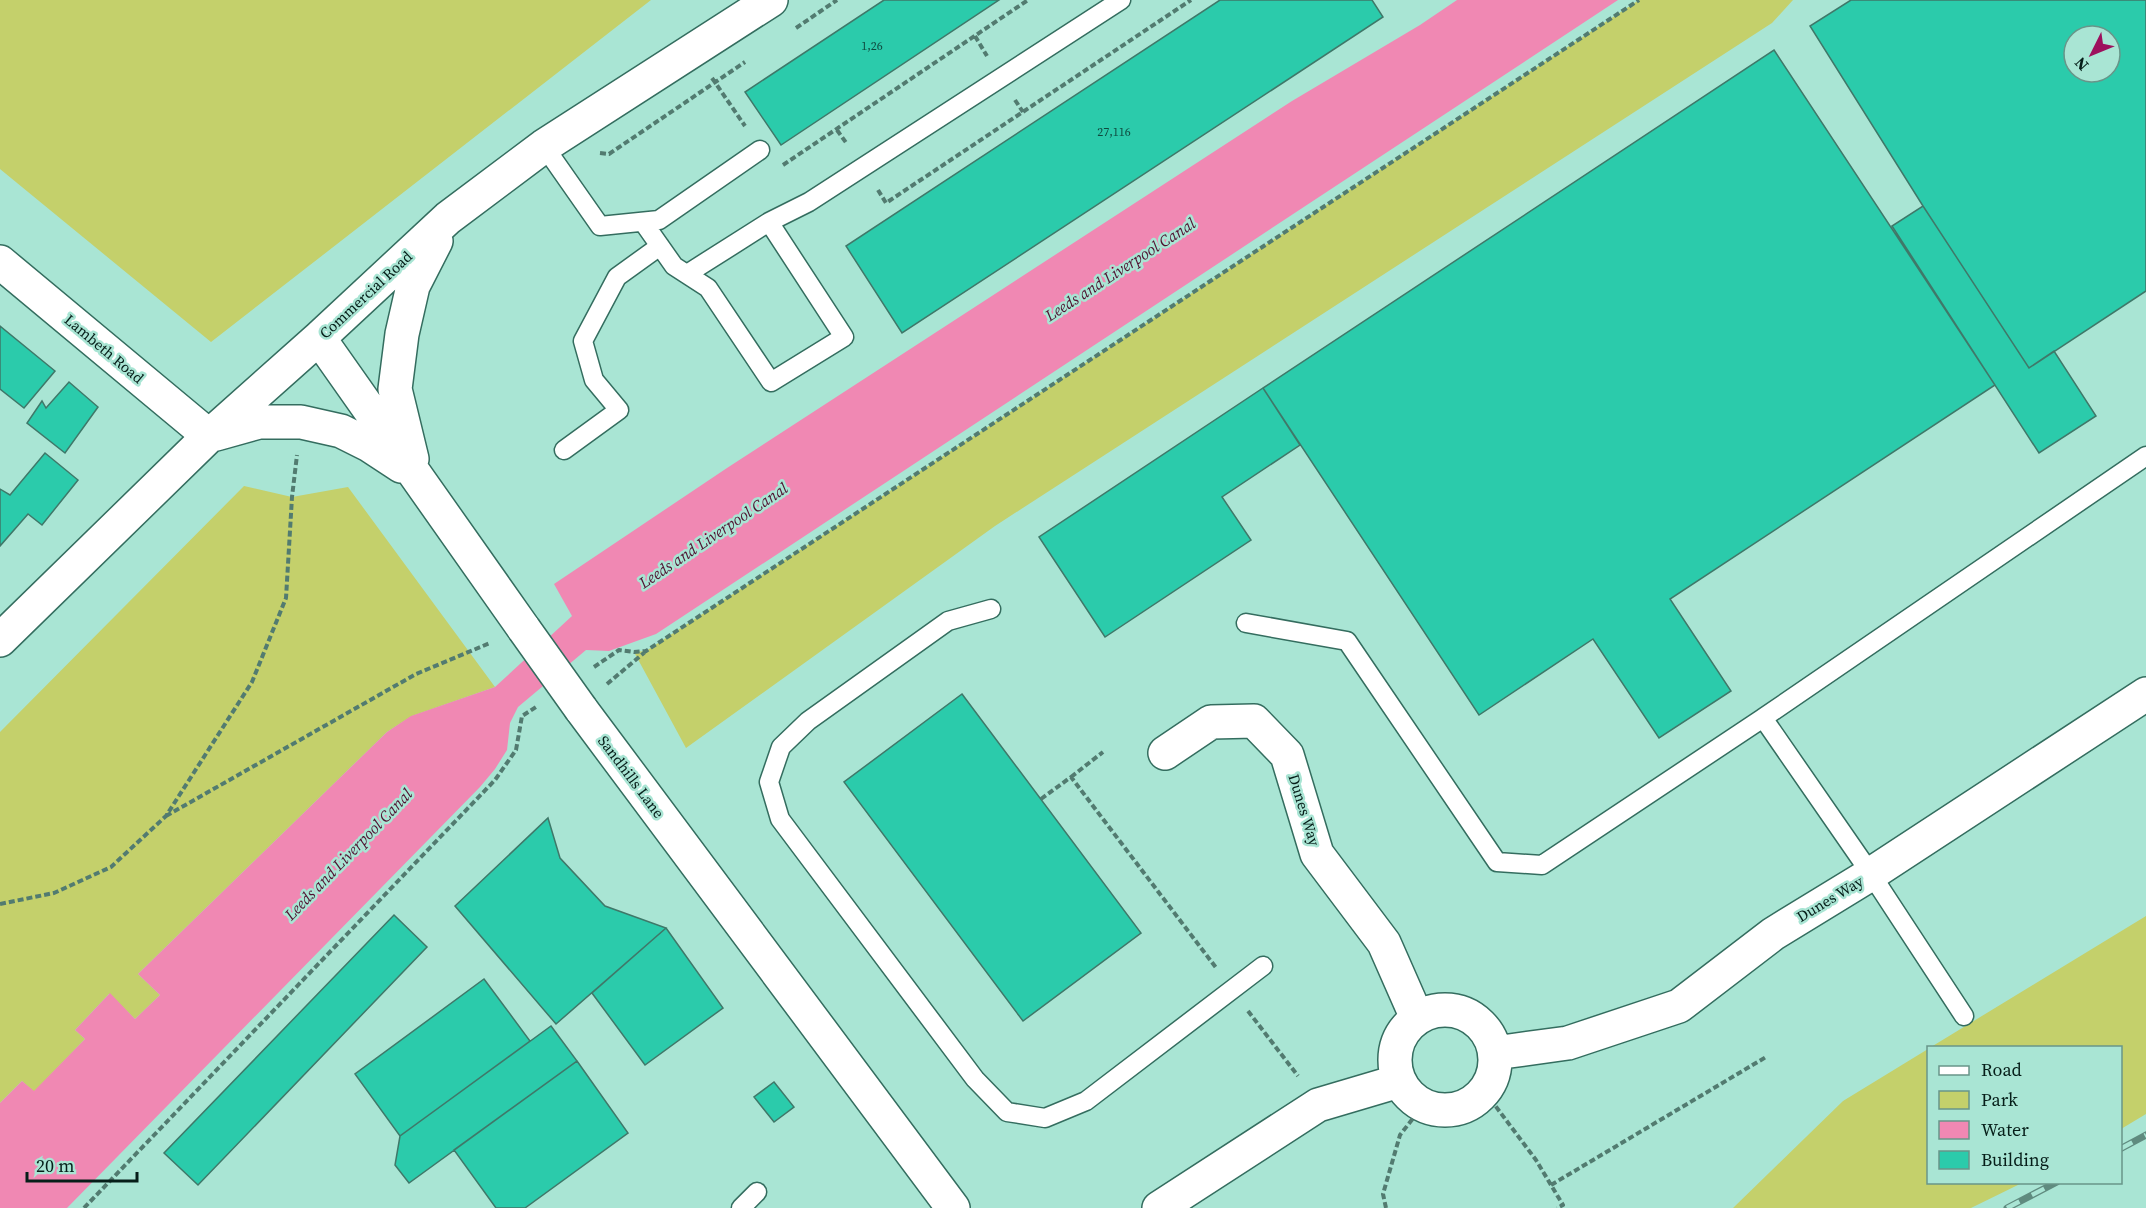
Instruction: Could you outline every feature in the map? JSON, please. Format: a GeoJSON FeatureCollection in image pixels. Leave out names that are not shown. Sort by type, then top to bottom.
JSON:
{"type":"FeatureCollection","features":[{"type":"Feature","properties":{"kind":"main road","name":"Commercial Road"},"geometry":{"type":"LineString","coordinates":[[0,640],[209,436],[448,218],[544,146],[771,0]]}},
{"type":"Feature","properties":{"kind":"main road"},"geometry":{"type":"LineString","coordinates":[[417,477],[395,389],[402,334],[413,286],[448,218]]}},
{"type":"Feature","properties":{"kind":"main road","name":"Lambeth Road"},"geometry":{"type":"LineString","coordinates":[[0,262],[209,436]]}},
{"type":"Feature","properties":{"kind":"main road","name":"Sandhills Lane"},"geometry":{"type":"LineString","coordinates":[[319,338],[580,709],[953,1208]]}},
{"type":"Feature","properties":{"kind":"main road"},"geometry":{"type":"LineString","coordinates":[[209,436],[259,422],[301,422],[341,431],[369,445],[417,477]]}},
{"type":"Feature","properties":{"kind":"main road","name":"Dunes Way"},"geometry":{"type":"LineString","coordinates":[[1495,1053],[1568,1043],[1679,1006],[1773,934],[1871,874],[2146,694]]}},
{"type":"Feature","properties":{"kind":"main road","name":"Dunes Way"},"geometry":{"type":"LineString","coordinates":[[1165,753],[1211,722],[1254,722],[1287,755],[1317,854],[1384,943],[1417,1018]]}},
{"type":"Feature","properties":{"kind":"main road"},"geometry":{"type":"LineString","coordinates":[[1447,1010],[1463,1013],[1477,1021],[1488,1032],[1495,1053],[1493,1078],[1485,1092],[1473,1103],[1457,1110],[1439,1111],[1423,1106],[1408,1096],[1399,1081],[1394,1064],[1397,1046],[1404,1030],[1417,1018],[1432,1011],[1447,1010]]}},
{"type":"Feature","properties":{"kind":"main road"},"geometry":{"type":"LineString","coordinates":[[1159,1208],[1318,1105],[1399,1081]]}},
{"type":"Feature","properties":{"kind":"lane"},"geometry":{"type":"LineString","coordinates":[[687,274],[863,168],[1120,0]]}},
{"type":"Feature","properties":{"kind":"lane"},"geometry":{"type":"LineString","coordinates":[[544,146],[600,226],[659,220],[760,150]]}},
{"type":"Feature","properties":{"kind":"lane"},"geometry":{"type":"LineString","coordinates":[[643,222],[674,266],[708,288],[771,382],[844,337],[770,222]]}},
{"type":"Feature","properties":{"kind":"lane"},"geometry":{"type":"LineString","coordinates":[[564,450],[618,410],[594,380],[583,341],[617,277],[660,246]]}},
{"type":"Feature","properties":{"kind":"lane"},"geometry":{"type":"LineString","coordinates":[[1246,624],[1347,641],[1497,862],[1542,865],[2146,456]]}},
{"type":"Feature","properties":{"kind":"lane"},"geometry":{"type":"LineString","coordinates":[[991,609],[948,621],[808,721],[781,747],[769,782],[780,819],[975,1079],[1007,1112],[1045,1118],[1086,1101],[1263,966]]}},
{"type":"Feature","properties":{"kind":"lane"},"geometry":{"type":"LineString","coordinates":[[1763,717],[1871,874],[1964,1016]]}},
{"type":"Feature","properties":{"kind":"lane"},"geometry":{"type":"LineString","coordinates":[[741,1208],[757,1192]]}},
{"type":"Feature","properties":{"kind":"path"},"geometry":{"type":"LineString","coordinates":[[693,50],[760,150],[785,165],[1028,0]]}},
{"type":"Feature","properties":{"kind":"path"},"geometry":{"type":"LineString","coordinates":[[837,130],[886,203],[1191,0]]}},
{"type":"Feature","properties":{"kind":"path"},"geometry":{"type":"LineString","coordinates":[[580,709],[646,651],[1639,0]]}},
{"type":"Feature","properties":{"kind":"path"},"geometry":{"type":"LineString","coordinates":[[166,816],[252,682],[286,598],[292,497],[301,422]]}},
{"type":"Feature","properties":{"kind":"path"},"geometry":{"type":"LineString","coordinates":[[0,904],[54,893],[111,867],[166,816],[416,674],[524,629]]}},
{"type":"Feature","properties":{"kind":"path"},"geometry":{"type":"LineString","coordinates":[[590,669],[620,650],[646,651]]}},
{"type":"Feature","properties":{"kind":"path"},"geometry":{"type":"LineString","coordinates":[[84,1208],[495,780],[516,750],[522,716],[542,703]]}},
{"type":"Feature","properties":{"kind":"path"},"geometry":{"type":"LineString","coordinates":[[1041,799],[1103,752]]}},
{"type":"Feature","properties":{"kind":"path"},"geometry":{"type":"LineString","coordinates":[[1071,777],[1298,1076]]}},
{"type":"Feature","properties":{"kind":"path"},"geometry":{"type":"LineString","coordinates":[[1551,1185],[1766,1057]]}},
{"type":"Feature","properties":{"kind":"path"},"geometry":{"type":"LineString","coordinates":[[1485,1092],[1536,1160],[1563,1205],[1557,1208]]}},
{"type":"Feature","properties":{"kind":"path"},"geometry":{"type":"LineString","coordinates":[[1386,1208],[1383,1194],[1400,1136],[1423,1106]]}},
{"type":"Feature","properties":{"kind":"green space"},"geometry":{"type":"Polygon","coordinates":[[[0,0],[651,0],[211,342],[0,169],[0,0]]]}},
{"type":"Feature","properties":{"kind":"green space"},"geometry":{"type":"Polygon","coordinates":[[[1639,0],[1793,0],[1772,23],[995,526],[686,748],[634,652],[646,651],[1639,0]]]}},
{"type":"Feature","properties":{"kind":"green space"},"geometry":{"type":"Polygon","coordinates":[[[244,486],[292,497],[348,487],[495,687],[412,716],[387,732],[138,974],[160,995],[135,1019],[109,994],[75,1030],[85,1039],[34,1092],[22,1081],[0,1103],[0,732],[244,486]]]}},
{"type":"Feature","properties":{"kind":"green space"},"geometry":{"type":"Polygon","coordinates":[[[2146,916],[2146,1114],[2122,1128],[2122,1046],[1933,1046],[2146,916]]]}},
{"type":"Feature","properties":{"kind":"green space"},"geometry":{"type":"Polygon","coordinates":[[[1927,1050],[1927,1184],[2020,1184],[1971,1208],[1733,1208],[1843,1101],[1927,1050]]]}},
{"type":"Feature","properties":{"kind":"water","name":"Leeds and Liverpool Canal"},"geometry":{"type":"Polygon","coordinates":[[[1457,0],[1618,0],[656,634],[609,651],[586,650],[518,707],[510,723],[507,750],[480,787],[67,1208],[0,1208],[0,1103],[22,1081],[34,1091],[85,1039],[75,1030],[110,993],[135,1019],[160,995],[138,974],[387,732],[411,716],[495,687],[572,616],[554,584],[727,468],[1292,101],[1420,25],[1457,0]]]}},
{"type":"Feature","properties":{"kind":"building"},"geometry":{"type":"Polygon","coordinates":[[[884,0],[999,0],[781,145],[745,92],[884,0]]]}},
{"type":"Feature","properties":{"kind":"building"},"geometry":{"type":"Polygon","coordinates":[[[1220,0],[1372,0],[1383,17],[902,333],[846,246],[1220,0]]]}},
{"type":"Feature","properties":{"kind":"building"},"geometry":{"type":"Polygon","coordinates":[[[1851,0],[2146,0],[2146,291],[2029,368],[1923,206],[1810,26],[1851,0]]]}},
{"type":"Feature","properties":{"kind":"building"},"geometry":{"type":"Polygon","coordinates":[[[1774,50],[1995,385],[1670,599],[1731,691],[1659,738],[1593,639],[1479,715],[1263,388],[1774,50]]]}},
{"type":"Feature","properties":{"kind":"building"},"geometry":{"type":"Polygon","coordinates":[[[1923,206],[2029,368],[2054,351],[2096,416],[2039,453],[1892,226],[1923,206]]]}},
{"type":"Feature","properties":{"kind":"building"},"geometry":{"type":"Polygon","coordinates":[[[0,326],[55,371],[24,408],[0,389],[0,326]]]}},
{"type":"Feature","properties":{"kind":"building"},"geometry":{"type":"Polygon","coordinates":[[[69,382],[98,407],[65,453],[27,423],[42,401],[46,408],[69,382]]]}},
{"type":"Feature","properties":{"kind":"building"},"geometry":{"type":"Polygon","coordinates":[[[1263,388],[1300,445],[1222,497],[1251,540],[1105,637],[1039,537],[1263,388]]]}},
{"type":"Feature","properties":{"kind":"building"},"geometry":{"type":"Polygon","coordinates":[[[45,453],[78,480],[42,525],[28,514],[0,546],[0,489],[10,495],[45,453]]]}},
{"type":"Feature","properties":{"kind":"building"},"geometry":{"type":"Polygon","coordinates":[[[962,694],[1141,933],[1023,1021],[844,782],[962,694]]]}},
{"type":"Feature","properties":{"kind":"building"},"geometry":{"type":"Polygon","coordinates":[[[548,818],[560,858],[605,906],[666,928],[556,1024],[455,906],[548,818]]]}},
{"type":"Feature","properties":{"kind":"building"},"geometry":{"type":"Polygon","coordinates":[[[394,915],[427,947],[198,1185],[164,1153],[394,915]]]}},
{"type":"Feature","properties":{"kind":"building"},"geometry":{"type":"Polygon","coordinates":[[[666,928],[723,1008],[645,1065],[592,993],[666,928]]]}},
{"type":"Feature","properties":{"kind":"building"},"geometry":{"type":"Polygon","coordinates":[[[484,979],[530,1041],[400,1136],[355,1074],[484,979]]]}},
{"type":"Feature","properties":{"kind":"building"},"geometry":{"type":"Polygon","coordinates":[[[551,1026],[577,1061],[409,1183],[395,1165],[400,1136],[551,1026]]]}},
{"type":"Feature","properties":{"kind":"building"},"geometry":{"type":"Polygon","coordinates":[[[577,1061],[628,1133],[525,1208],[496,1208],[454,1150],[577,1061]]]}},
{"type":"Feature","properties":{"kind":"building"},"geometry":{"type":"Polygon","coordinates":[[[774,1082],[794,1107],[774,1122],[754,1097],[774,1082]]]}},
{"type":"Feature","properties":{"kind":"railway"},"geometry":{"type":"LineString","coordinates":[[2122,1148],[2146,1135]]}},
{"type":"Feature","properties":{"kind":"railway"},"geometry":{"type":"LineString","coordinates":[[2007,1208],[2053,1184]]}}]}
